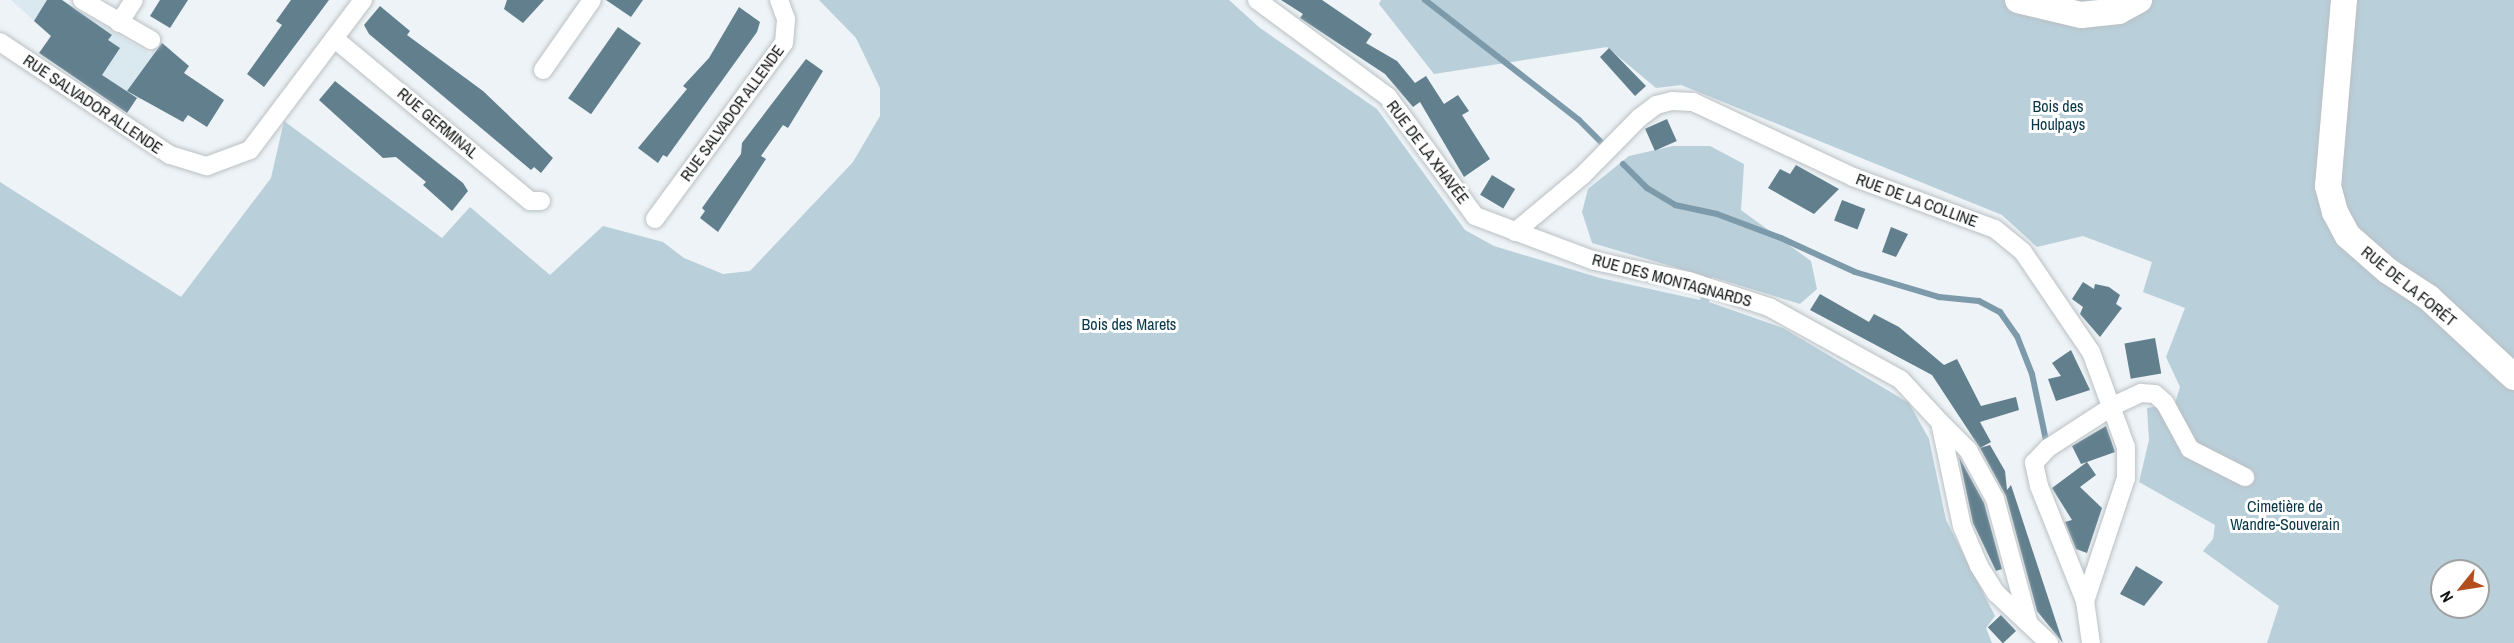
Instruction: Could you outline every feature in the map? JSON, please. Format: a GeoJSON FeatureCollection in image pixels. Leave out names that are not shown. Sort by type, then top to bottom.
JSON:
{"type":"FeatureCollection","features":[{"type":"Feature","properties":{"kind":"main road"},"geometry":{"type":"LineString","coordinates":[[2018,0],[2081,15],[2119,11],[2139,0]]}},
{"type":"Feature","properties":{"kind":"main road","name":"RUE DE LA FORÊT"},"geometry":{"type":"LineString","coordinates":[[2344,0],[2328,186],[2335,212],[2348,236],[2388,271],[2429,298],[2514,377]]}},
{"type":"Feature","properties":{"kind":"street"},"geometry":{"type":"LineString","coordinates":[[82,0],[150,40]]}},
{"type":"Feature","properties":{"kind":"street"},"geometry":{"type":"LineString","coordinates":[[119,23],[134,0]]}},
{"type":"Feature","properties":{"kind":"street","name":"RUE SALVADOR ALLENDE"},"geometry":{"type":"LineString","coordinates":[[0,42],[170,155],[207,166],[250,150],[363,0]]}},
{"type":"Feature","properties":{"kind":"street"},"geometry":{"type":"LineString","coordinates":[[543,70],[592,0]]}},
{"type":"Feature","properties":{"kind":"street","name":"RUE SALVADOR ALLENDE"},"geometry":{"type":"LineString","coordinates":[[655,219],[784,43],[786,19],[779,0]]}},
{"type":"Feature","properties":{"kind":"street","name":"RUE DE LA XHAVÉE"},"geometry":{"type":"LineString","coordinates":[[1257,0],[1388,97],[1475,216],[1515,232]]}},
{"type":"Feature","properties":{"kind":"street","name":"RUE GERMINAL"},"geometry":{"type":"LineString","coordinates":[[335,39],[530,201],[541,201]]}},
{"type":"Feature","properties":{"kind":"street","name":"RUE DE LA COLLINE"},"geometry":{"type":"LineString","coordinates":[[1515,232],[1656,105],[1693,102],[1853,177],[1995,229],[2023,252],[2091,352],[2113,406],[2126,447],[2126,478],[2085,601],[2091,643]]}},
{"type":"Feature","properties":{"kind":"street","name":"RUE DES MONTAGNARDS"},"geometry":{"type":"LineString","coordinates":[[1515,232],[1626,270],[1689,281],[1769,307],[1900,380],[1968,450],[1995,499],[2028,622]]}},
{"type":"Feature","properties":{"kind":"street"},"geometry":{"type":"LineString","coordinates":[[2085,601],[2073,581],[2034,463],[2084,422],[2141,393],[2156,394],[2165,403],[2190,449],[2245,477]]}},
{"type":"Feature","properties":{"kind":"street","name":"RUE DES MONTAGNARDS"},"geometry":{"type":"LineString","coordinates":[[1940,422],[1962,526],[1978,566],[1996,593],[2049,643]]}},
{"type":"Feature","properties":{"kind":"shaded area"},"geometry":{"type":"Polygon","coordinates":[[[11,0],[62,0],[150,54],[159,41],[172,50],[140,100],[78,60],[11,0]]]}},
{"type":"Feature","properties":{"kind":"green space","name":"Bois des Marets"},"geometry":{"type":"Polygon","coordinates":[[[819,0],[1229,0],[1260,28],[1377,109],[1465,230],[1494,246],[1600,278],[1700,300],[1705,276],[1592,243],[1582,212],[1588,189],[1629,156],[1673,146],[1710,146],[1744,164],[1741,210],[1811,261],[1817,289],[1800,304],[1712,277],[1709,302],[1783,328],[1909,403],[1929,439],[1946,520],[1995,616],[1986,628],[1992,643],[0,643],[0,182],[181,297],[271,178],[284,121],[442,238],[470,207],[550,275],[603,226],[663,242],[684,258],[723,274],[750,271],[853,162],[880,116],[880,88],[856,38],[819,0]]]}},
{"type":"Feature","properties":{"kind":"green space","name":"Bois des Houlpays"},"geometry":{"type":"Polygon","coordinates":[[[1381,0],[2514,0],[2514,643],[2267,643],[2279,606],[2203,551],[2213,539],[2215,525],[2139,482],[2149,440],[2147,408],[2175,403],[2180,387],[2166,357],[2185,308],[2143,292],[2152,262],[2083,236],[2037,247],[2002,215],[1681,85],[1656,88],[1607,47],[1434,74],[1379,4],[1381,0]]]}},
{"type":"Feature","properties":{"kind":"building"},"geometry":{"type":"Polygon","coordinates":[[[47,0],[62,0],[112,35],[108,40],[120,48],[102,75],[137,98],[127,113],[39,53],[51,36],[34,21],[47,0]]]}},
{"type":"Feature","properties":{"kind":"building"},"geometry":{"type":"Polygon","coordinates":[[[160,0],[188,0],[170,28],[150,16],[160,0]]]}},
{"type":"Feature","properties":{"kind":"building"},"geometry":{"type":"Polygon","coordinates":[[[291,0],[329,0],[264,87],[247,74],[282,25],[276,21],[291,0]]]}},
{"type":"Feature","properties":{"kind":"building"},"geometry":{"type":"Polygon","coordinates":[[[507,0],[544,0],[523,23],[504,9],[507,0]]]}},
{"type":"Feature","properties":{"kind":"building"},"geometry":{"type":"Polygon","coordinates":[[[606,0],[643,0],[631,17],[606,0]]]}},
{"type":"Feature","properties":{"kind":"building"},"geometry":{"type":"Polygon","coordinates":[[[1281,0],[1322,0],[1372,34],[1366,43],[1397,61],[1415,83],[1426,76],[1444,104],[1458,95],[1469,111],[1462,115],[1490,159],[1464,177],[1420,102],[1413,107],[1385,74],[1300,18],[1303,14],[1281,0]]]}},
{"type":"Feature","properties":{"kind":"building"},"geometry":{"type":"Polygon","coordinates":[[[380,6],[410,31],[407,35],[483,91],[553,158],[541,173],[534,167],[531,170],[369,34],[364,25],[380,6]]]}},
{"type":"Feature","properties":{"kind":"building"},"geometry":{"type":"Polygon","coordinates":[[[739,7],[760,22],[757,32],[667,157],[663,155],[658,163],[638,148],[687,89],[683,86],[709,58],[739,7]]]}},
{"type":"Feature","properties":{"kind":"building"},"geometry":{"type":"Polygon","coordinates":[[[618,27],[641,43],[591,114],[568,98],[618,27]]]}},
{"type":"Feature","properties":{"kind":"building"},"geometry":{"type":"Polygon","coordinates":[[[162,43],[189,66],[184,73],[224,100],[207,127],[188,115],[183,122],[127,91],[162,43]]]}},
{"type":"Feature","properties":{"kind":"building"},"geometry":{"type":"Polygon","coordinates":[[[1609,48],[1646,86],[1635,96],[1600,57],[1609,48]]]}},
{"type":"Feature","properties":{"kind":"building"},"geometry":{"type":"Polygon","coordinates":[[[806,59],[823,71],[788,128],[783,125],[761,156],[766,159],[718,232],[700,218],[705,211],[702,208],[741,154],[742,143],[806,59]]]}},
{"type":"Feature","properties":{"kind":"building"},"geometry":{"type":"Polygon","coordinates":[[[335,81],[463,183],[468,191],[452,211],[423,185],[426,182],[396,157],[383,158],[319,100],[335,81]]]}},
{"type":"Feature","properties":{"kind":"building"},"geometry":{"type":"Polygon","coordinates":[[[1667,119],[1677,141],[1655,151],[1645,129],[1667,119]]]}},
{"type":"Feature","properties":{"kind":"building"},"geometry":{"type":"Polygon","coordinates":[[[1796,165],[1839,189],[1814,214],[1768,188],[1780,169],[1790,174],[1796,165]]]}},
{"type":"Feature","properties":{"kind":"building"},"geometry":{"type":"Polygon","coordinates":[[[1492,175],[1515,189],[1503,209],[1480,195],[1492,175]]]}},
{"type":"Feature","properties":{"kind":"building"},"geometry":{"type":"Polygon","coordinates":[[[1842,200],[1865,209],[1857,229],[1834,221],[1842,200]]]}},
{"type":"Feature","properties":{"kind":"building"},"geometry":{"type":"Polygon","coordinates":[[[1891,227],[1908,234],[1896,257],[1882,252],[1891,227]]]}},
{"type":"Feature","properties":{"kind":"building"},"geometry":{"type":"Polygon","coordinates":[[[2083,282],[2094,289],[2095,284],[2109,287],[2120,295],[2116,304],[2122,308],[2100,337],[2080,314],[2083,307],[2072,299],[2083,282]]]}},
{"type":"Feature","properties":{"kind":"building"},"geometry":{"type":"Polygon","coordinates":[[[1820,294],[1869,322],[1874,314],[1899,327],[1944,365],[1957,359],[1981,406],[2016,397],[2019,410],[1980,422],[1991,442],[1980,448],[1932,375],[1810,310],[1820,294]]]}},
{"type":"Feature","properties":{"kind":"building"},"geometry":{"type":"Polygon","coordinates":[[[2155,338],[2161,373],[2131,379],[2124,343],[2155,338]]]}},
{"type":"Feature","properties":{"kind":"building"},"geometry":{"type":"Polygon","coordinates":[[[2071,350],[2090,390],[2056,401],[2048,379],[2061,376],[2052,363],[2071,350]]]}},
{"type":"Feature","properties":{"kind":"building"},"geometry":{"type":"Polygon","coordinates":[[[2106,426],[2115,452],[2081,464],[2072,446],[2106,426]]]}},
{"type":"Feature","properties":{"kind":"building"},"geometry":{"type":"Polygon","coordinates":[[[1990,445],[2005,471],[2007,490],[2011,485],[2063,643],[2037,611],[2006,496],[1980,448],[1990,445]]]}},
{"type":"Feature","properties":{"kind":"building"},"geometry":{"type":"Polygon","coordinates":[[[1959,457],[1984,503],[2002,569],[1996,571],[1973,523],[1959,457]]]}},
{"type":"Feature","properties":{"kind":"building"},"geometry":{"type":"Polygon","coordinates":[[[2087,462],[2096,475],[2080,487],[2102,508],[2087,553],[2076,549],[2065,522],[2072,520],[2052,488],[2087,462]]]}},
{"type":"Feature","properties":{"kind":"building"},"geometry":{"type":"Polygon","coordinates":[[[2136,566],[2163,582],[2144,606],[2120,594],[2136,566]]]}},
{"type":"Feature","properties":{"kind":"building"},"geometry":{"type":"Polygon","coordinates":[[[2001,615],[2016,631],[2002,643],[1988,627],[2001,615]]]}},
{"type":"Feature","properties":{"kind":"waterway"},"geometry":{"type":"LineString","coordinates":[[1425,0],[1579,120],[1602,143]]}},
{"type":"Feature","properties":{"kind":"waterway"},"geometry":{"type":"LineString","coordinates":[[1623,164],[1647,188],[1675,205],[1717,214],[1781,238],[1855,272],[1939,297],[1979,301],[2000,312],[2017,336],[2032,374],[2047,445]]}},
{"type":"Feature","properties":{"kind":"park label","name":"Cimetière de Wandre-Souverain"},"geometry":{"type":"Point","coordinates":[2285,515]}}]}
